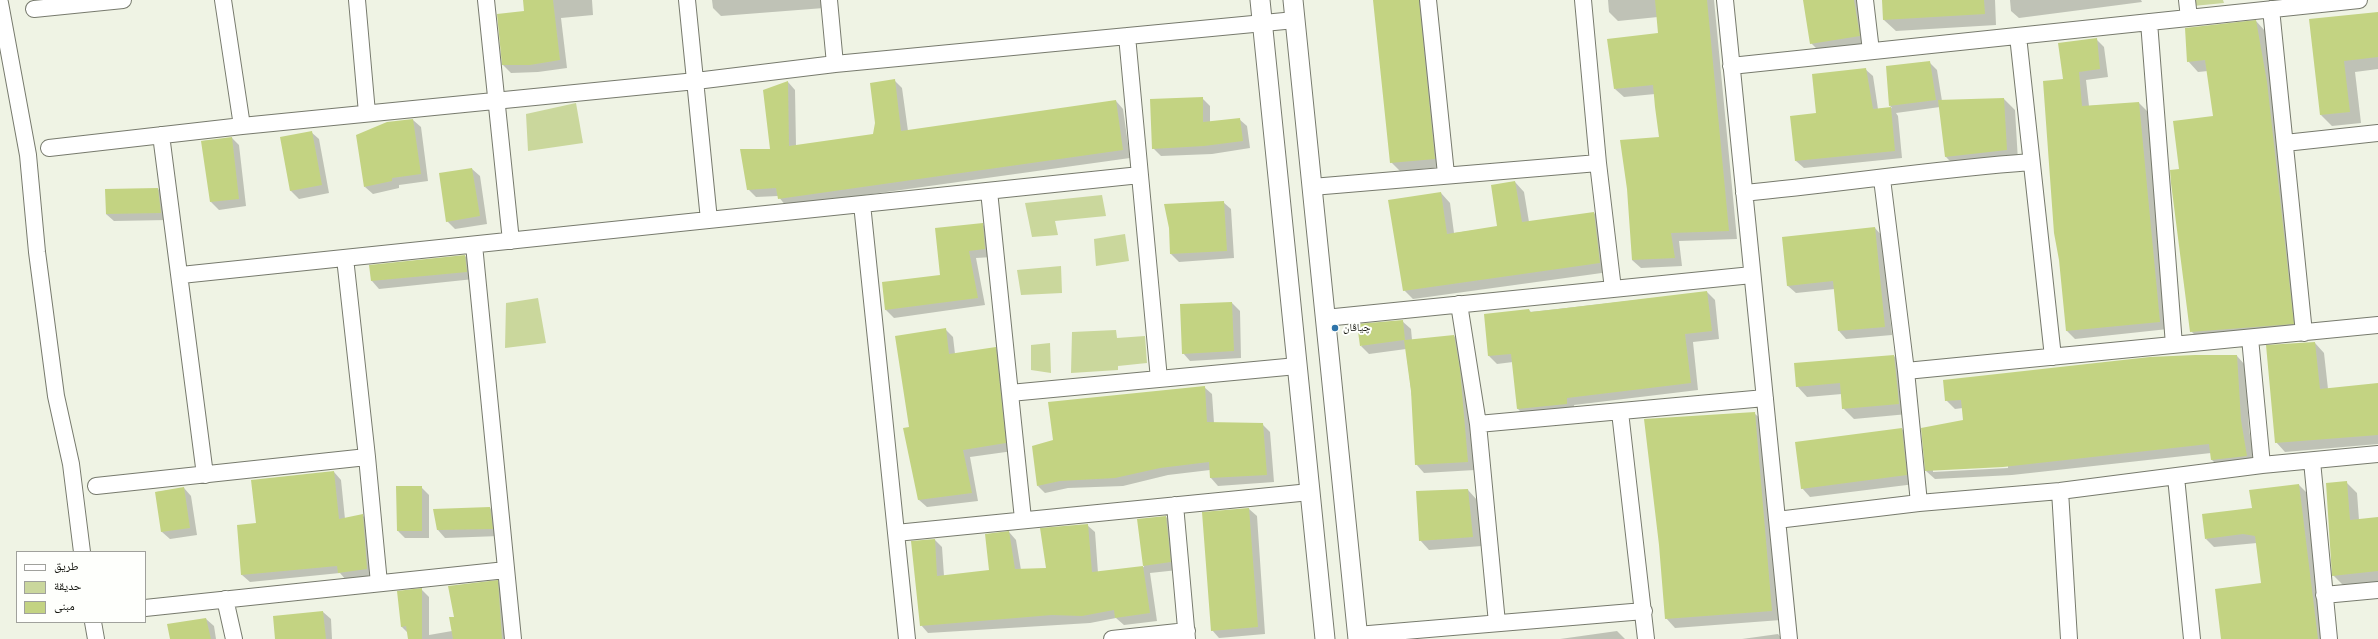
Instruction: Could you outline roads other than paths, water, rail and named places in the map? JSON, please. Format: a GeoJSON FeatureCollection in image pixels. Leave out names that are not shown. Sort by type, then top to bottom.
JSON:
{"type":"FeatureCollection","features":[{"type":"Feature","properties":{"kind":"street"},"geometry":{"type":"LineString","coordinates":[[34,8],[122,0]]}},
{"type":"Feature","properties":{"kind":"street"},"geometry":{"type":"LineString","coordinates":[[223,0],[242,126]]}},
{"type":"Feature","properties":{"kind":"street"},"geometry":{"type":"LineString","coordinates":[[357,0],[367,113]]}},
{"type":"Feature","properties":{"kind":"street"},"geometry":{"type":"LineString","coordinates":[[486,0],[495,100],[511,241]]}},
{"type":"Feature","properties":{"kind":"street"},"geometry":{"type":"LineString","coordinates":[[687,0],[709,220]]}},
{"type":"Feature","properties":{"kind":"street"},"geometry":{"type":"LineString","coordinates":[[829,0],[835,64]]}},
{"type":"Feature","properties":{"kind":"street"},"geometry":{"type":"LineString","coordinates":[[1260,0],[1325,639]]}},
{"type":"Feature","properties":{"kind":"street"},"geometry":{"type":"LineString","coordinates":[[1293,0],[1357,637],[1497,623],[1644,611]]}},
{"type":"Feature","properties":{"kind":"street"},"geometry":{"type":"LineString","coordinates":[[1428,0],[1446,174]]}},
{"type":"Feature","properties":{"kind":"street"},"geometry":{"type":"LineString","coordinates":[[1583,0],[1598,163],[1613,289]]}},
{"type":"Feature","properties":{"kind":"street"},"geometry":{"type":"LineString","coordinates":[[1724,0],[1788,639]]}},
{"type":"Feature","properties":{"kind":"street"},"geometry":{"type":"LineString","coordinates":[[1865,0],[1871,51]]}},
{"type":"Feature","properties":{"kind":"street"},"geometry":{"type":"LineString","coordinates":[[2187,0],[2190,18]]}},
{"type":"Feature","properties":{"kind":"street"},"geometry":{"type":"LineString","coordinates":[[1731,66],[2358,0]]}},
{"type":"Feature","properties":{"kind":"street"},"geometry":{"type":"LineString","coordinates":[[0,3],[28,155],[37,252],[56,396],[71,464],[82,551]]}},
{"type":"Feature","properties":{"kind":"street"},"geometry":{"type":"LineString","coordinates":[[2271,9],[2304,332]]}},
{"type":"Feature","properties":{"kind":"street"},"geometry":{"type":"LineString","coordinates":[[49,148],[242,126],[696,80],[835,64],[1295,20]]}},
{"type":"Feature","properties":{"kind":"street"},"geometry":{"type":"LineString","coordinates":[[2148,22],[2174,345]]}},
{"type":"Feature","properties":{"kind":"street"},"geometry":{"type":"LineString","coordinates":[[1127,36],[1160,378]]}},
{"type":"Feature","properties":{"kind":"street"},"geometry":{"type":"LineString","coordinates":[[2018,36],[2054,357]]}},
{"type":"Feature","properties":{"kind":"street"},"geometry":{"type":"LineString","coordinates":[[2285,143],[2378,133]]}},
{"type":"Feature","properties":{"kind":"street"},"geometry":{"type":"LineString","coordinates":[[161,135],[181,276],[205,475]]}},
{"type":"Feature","properties":{"kind":"street"},"geometry":{"type":"LineString","coordinates":[[1744,193],[1882,179],[1954,168],[2031,162]]}},
{"type":"Feature","properties":{"kind":"street"},"geometry":{"type":"LineString","coordinates":[[1312,187],[1446,174],[1598,163]]}},
{"type":"Feature","properties":{"kind":"street"},"geometry":{"type":"LineString","coordinates":[[181,276],[1140,175]]}},
{"type":"Feature","properties":{"kind":"street"},"geometry":{"type":"LineString","coordinates":[[1882,179],[1906,370],[1919,503]]}},
{"type":"Feature","properties":{"kind":"street"},"geometry":{"type":"LineString","coordinates":[[989,191],[1023,519]]}},
{"type":"Feature","properties":{"kind":"street"},"geometry":{"type":"LineString","coordinates":[[862,204],[907,639]]}},
{"type":"Feature","properties":{"kind":"street"},"geometry":{"type":"LineString","coordinates":[[474,245],[513,639]]}},
{"type":"Feature","properties":{"kind":"street"},"geometry":{"type":"LineString","coordinates":[[345,258],[379,583]]}},
{"type":"Feature","properties":{"kind":"street"},"geometry":{"type":"LineString","coordinates":[[1325,318],[1752,275]]}},
{"type":"Feature","properties":{"kind":"street"},"geometry":{"type":"LineString","coordinates":[[1459,304],[1478,424],[1497,623]]}},
{"type":"Feature","properties":{"kind":"street"},"geometry":{"type":"LineString","coordinates":[[1906,370],[2378,325]]}},
{"type":"Feature","properties":{"kind":"street"},"geometry":{"type":"LineString","coordinates":[[2250,338],[2262,465]]}},
{"type":"Feature","properties":{"kind":"street"},"geometry":{"type":"LineString","coordinates":[[1010,393],[1297,366]]}},
{"type":"Feature","properties":{"kind":"street"},"geometry":{"type":"LineString","coordinates":[[1478,424],[1765,398]]}},
{"type":"Feature","properties":{"kind":"street"},"geometry":{"type":"LineString","coordinates":[[1620,412],[1646,639]]}},
{"type":"Feature","properties":{"kind":"street"},"geometry":{"type":"LineString","coordinates":[[1777,520],[1919,503],[2060,491],[2176,478],[2262,465],[2378,454]]}},
{"type":"Feature","properties":{"kind":"street"},"geometry":{"type":"LineString","coordinates":[[96,486],[367,457]]}},
{"type":"Feature","properties":{"kind":"street"},"geometry":{"type":"LineString","coordinates":[[2312,461],[2329,639]]}},
{"type":"Feature","properties":{"kind":"street"},"geometry":{"type":"LineString","coordinates":[[2176,478],[2192,639]]}},
{"type":"Feature","properties":{"kind":"street"},"geometry":{"type":"LineString","coordinates":[[2060,491],[2070,639]]}},
{"type":"Feature","properties":{"kind":"street"},"geometry":{"type":"LineString","coordinates":[[896,533],[1023,519],[1310,492]]}},
{"type":"Feature","properties":{"kind":"street"},"geometry":{"type":"LineString","coordinates":[[1112,639],[1187,635],[1175,505]]}},
{"type":"Feature","properties":{"kind":"street"},"geometry":{"type":"LineString","coordinates":[[146,608],[506,570]]}},
{"type":"Feature","properties":{"kind":"street"},"geometry":{"type":"LineString","coordinates":[[2324,595],[2378,590]]}},
{"type":"Feature","properties":{"kind":"street"},"geometry":{"type":"LineString","coordinates":[[225,599],[234,639]]}},
{"type":"Feature","properties":{"kind":"street"},"geometry":{"type":"LineString","coordinates":[[93,623],[96,639]]}},
{"type":"Feature","properties":{"kind":"place","name":"چياڤان"},"geometry":{"type":"Point","coordinates":[1335,328]}}]}
